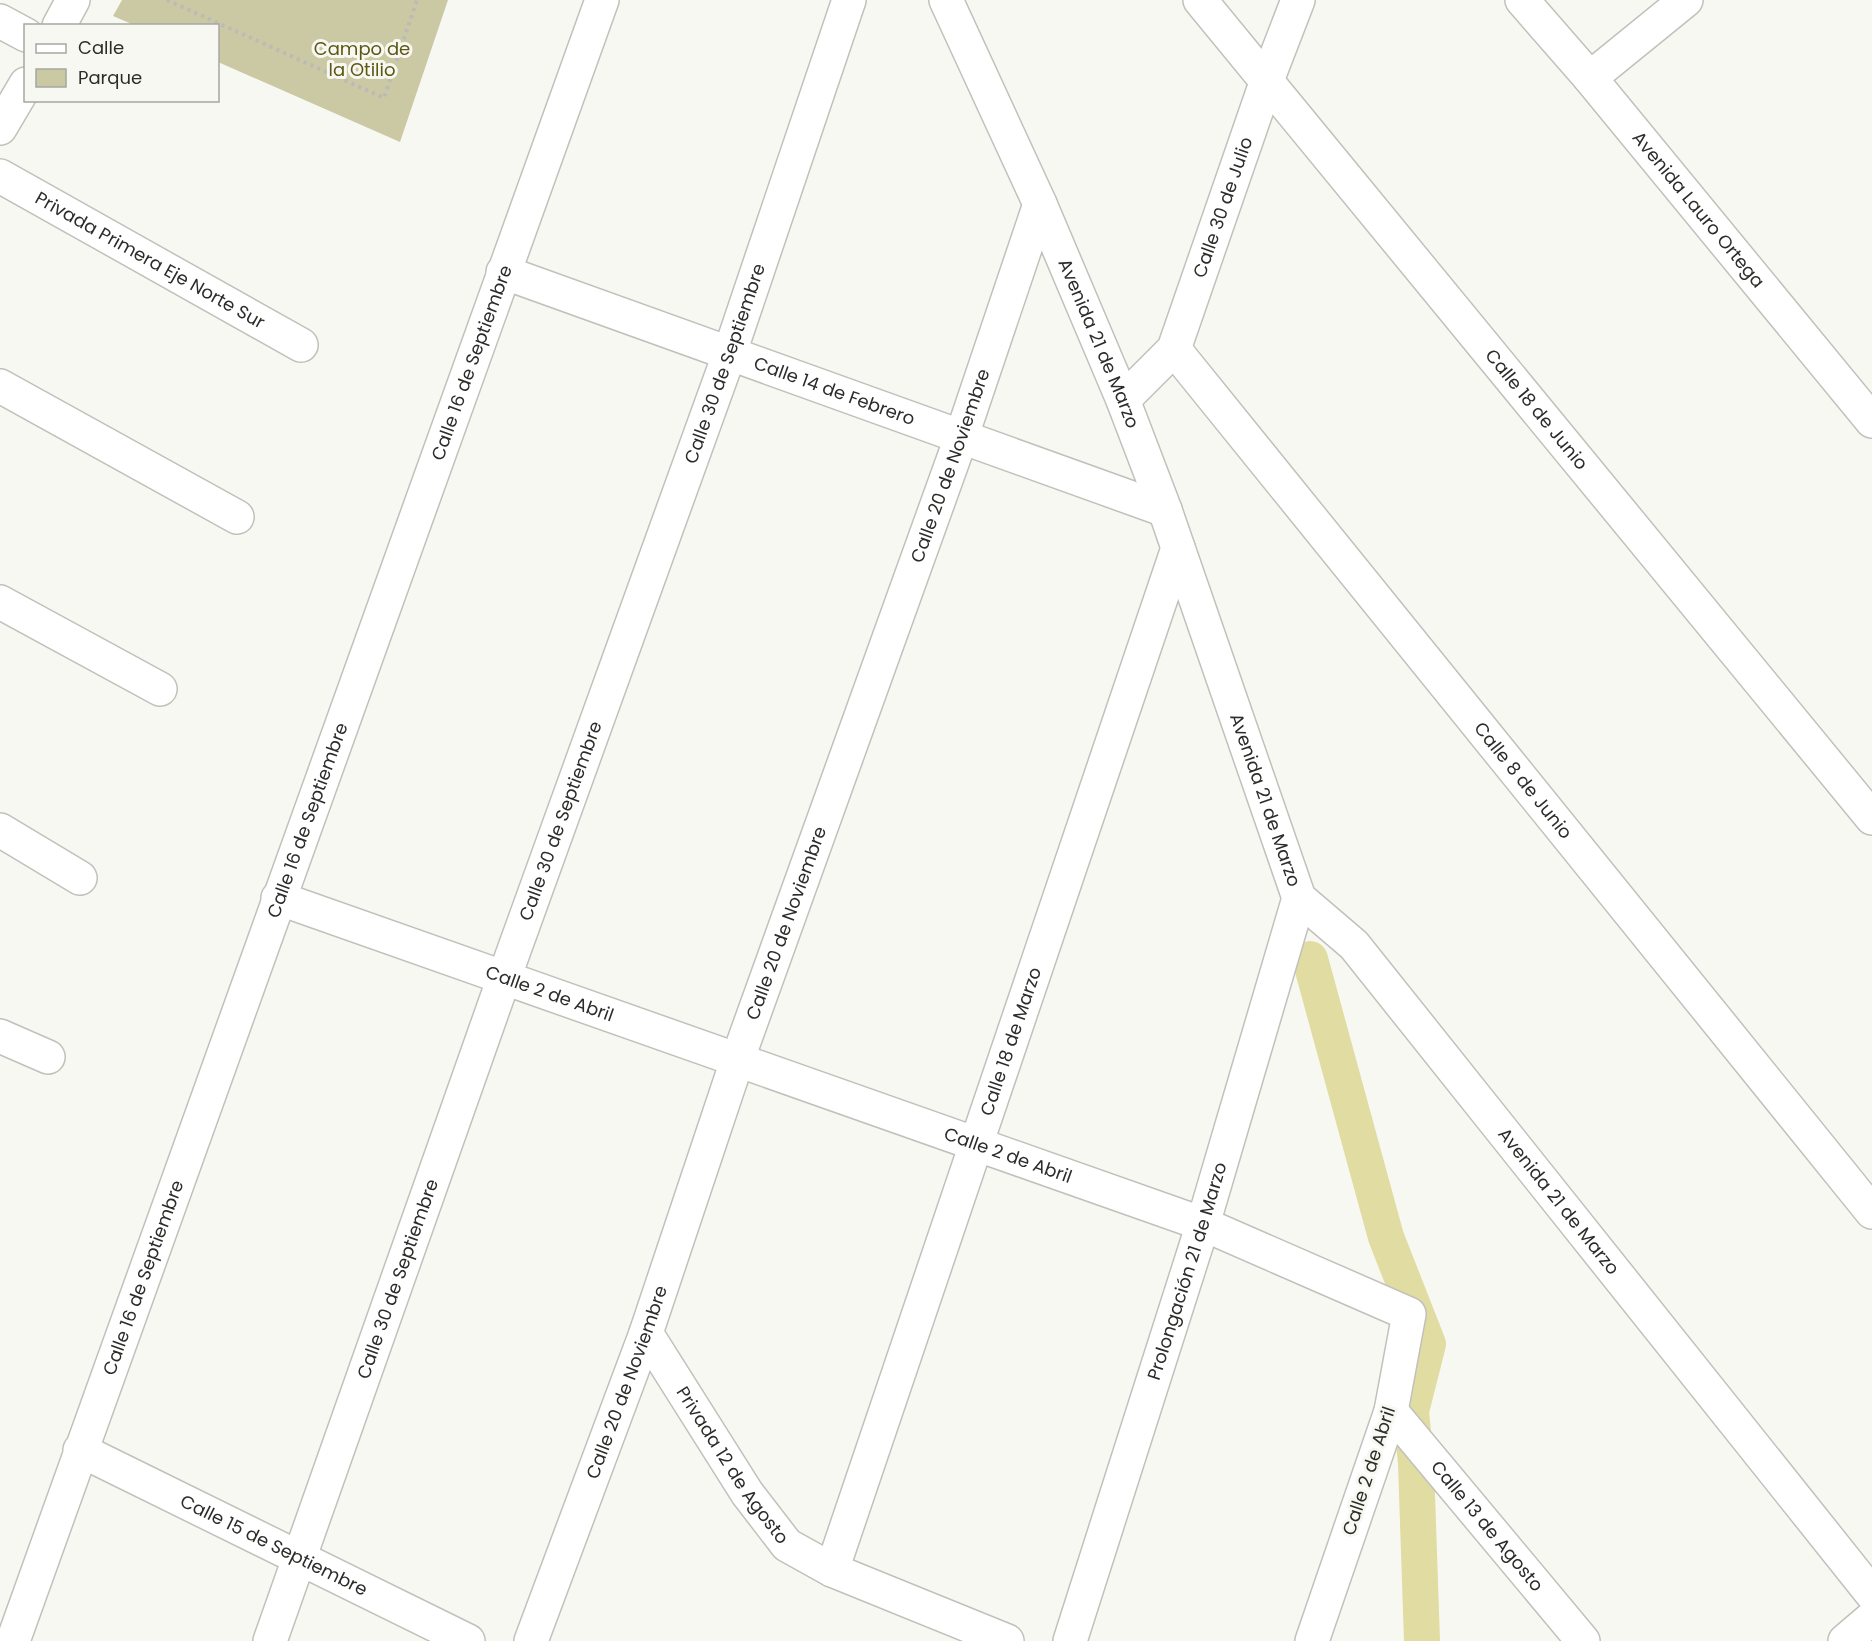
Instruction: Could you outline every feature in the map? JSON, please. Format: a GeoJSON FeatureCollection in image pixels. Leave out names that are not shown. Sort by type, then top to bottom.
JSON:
{"type":"FeatureCollection","features":[{"type":"Feature","properties":{"kind":"street"},"geometry":{"type":"LineString","coordinates":[[60,24],[73,0]]}},
{"type":"Feature","properties":{"kind":"street","name":"Calle 16 de Septiembre"},"geometry":{"type":"LineString","coordinates":[[13,1641],[602,0]]}},
{"type":"Feature","properties":{"kind":"street","name":"Calle 30 de Septiembre"},"geometry":{"type":"LineString","coordinates":[[270,1641],[301,1559],[504,978],[729,355],[849,0]]}},
{"type":"Feature","properties":{"kind":"street","name":"Avenida 21 de Marzo"},"geometry":{"type":"LineString","coordinates":[[945,0],[1040,204],[1123,400],[1166,510],[1299,898],[1354,945],[1872,1594]]}},
{"type":"Feature","properties":{"kind":"street","name":"Calle 18 de Junio"},"geometry":{"type":"LineString","coordinates":[[1200,0],[1872,818]]}},
{"type":"Feature","properties":{"kind":"street","name":"Calle 30 de Julio"},"geometry":{"type":"LineString","coordinates":[[1123,400],[1174,349],[1266,83],[1298,0]]}},
{"type":"Feature","properties":{"kind":"street","name":"Avenida Lauro Ortega"},"geometry":{"type":"LineString","coordinates":[[1522,0],[1590,78],[1872,422]]}},
{"type":"Feature","properties":{"kind":"street"},"geometry":{"type":"LineString","coordinates":[[1590,78],[1686,0]]}},
{"type":"Feature","properties":{"kind":"street"},"geometry":{"type":"LineString","coordinates":[[0,21],[24,34]]}},
{"type":"Feature","properties":{"kind":"street"},"geometry":{"type":"LineString","coordinates":[[0,128],[24,87]]}},
{"type":"Feature","properties":{"kind":"street","name":"Privada Primera Eje Norte Sur"},"geometry":{"type":"LineString","coordinates":[[0,176],[301,345]]}},
{"type":"Feature","properties":{"kind":"street","name":"Calle 20 de Noviembre"},"geometry":{"type":"LineString","coordinates":[[531,1641],[646,1333],[738,1058],[960,438],[1040,204]]}},
{"type":"Feature","properties":{"kind":"street","name":"Calle 14 de Febrero"},"geometry":{"type":"LineString","coordinates":[[503,272],[960,438],[1166,510]]}},
{"type":"Feature","properties":{"kind":"street","name":"Calle 8 de Junio"},"geometry":{"type":"LineString","coordinates":[[1174,349],[1872,1212]]}},
{"type":"Feature","properties":{"kind":"street"},"geometry":{"type":"LineString","coordinates":[[0,386],[237,517]]}},
{"type":"Feature","properties":{"kind":"street","name":"Calle 18 de Marzo"},"geometry":{"type":"LineString","coordinates":[[832,1570],[1178,548]]}},
{"type":"Feature","properties":{"kind":"street"},"geometry":{"type":"LineString","coordinates":[[0,602],[160,689]]}},
{"type":"Feature","properties":{"kind":"street"},"geometry":{"type":"LineString","coordinates":[[0,830],[80,878]]}},
{"type":"Feature","properties":{"kind":"street","name":"Calle 2 de Abril"},"geometry":{"type":"LineString","coordinates":[[278,898],[738,1058],[1203,1224],[1408,1314],[1400,1422],[1312,1641]]}},
{"type":"Feature","properties":{"kind":"street","name":"Prolongación 21 de Marzo"},"geometry":{"type":"LineString","coordinates":[[1070,1641],[1203,1224],[1299,898]]}},
{"type":"Feature","properties":{"kind":"street"},"geometry":{"type":"LineString","coordinates":[[0,1036],[48,1057]]}},
{"type":"Feature","properties":{"kind":"street","name":"Privada 12 de Agosto"},"geometry":{"type":"LineString","coordinates":[[646,1333],[747,1493],[787,1545],[832,1570],[1007,1641]]}},
{"type":"Feature","properties":{"kind":"street","name":"Calle 13 de Agosto"},"geometry":{"type":"LineString","coordinates":[[1400,1422],[1583,1641]]}},
{"type":"Feature","properties":{"kind":"street","name":"Calle 15 de Septiembre"},"geometry":{"type":"LineString","coordinates":[[80,1450],[468,1641]]}},
{"type":"Feature","properties":{"kind":"street"},"geometry":{"type":"LineString","coordinates":[[1845,1641],[1872,1618]]}},
{"type":"Feature","properties":{"kind":"path"},"geometry":{"type":"LineString","coordinates":[[167,0],[384,98],[417,0]]}},
{"type":"Feature","properties":{"kind":"green space","name":"Campo de la Otilio"},"geometry":{"type":"Polygon","coordinates":[[[122,0],[448,0],[400,142],[219,62],[219,24],[132,24],[113,16],[122,0]]]}},
{"type":"Feature","properties":{"kind":"waterway"},"geometry":{"type":"LineString","coordinates":[[1310,959],[1386,1237],[1428,1344],[1411,1411],[1416,1464],[1422,1641]]}}]}
